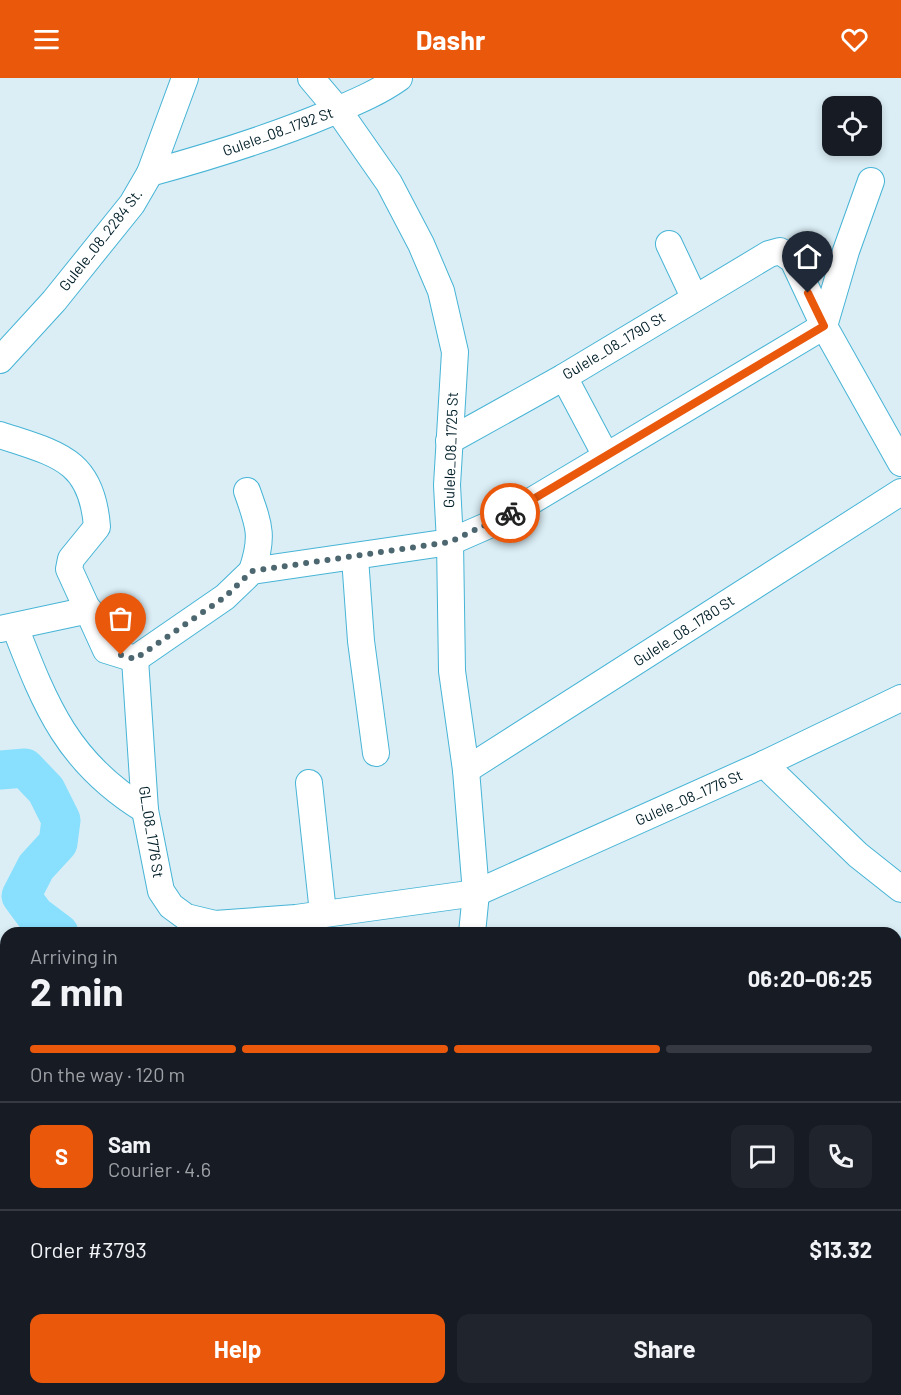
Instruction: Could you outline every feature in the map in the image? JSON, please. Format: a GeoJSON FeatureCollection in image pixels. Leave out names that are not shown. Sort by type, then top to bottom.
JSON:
{"type":"FeatureCollection","features":[{"type":"Feature","properties":{"kind":"street","name":"Gulele_08_2284 St."},"geometry":{"type":"LineString","coordinates":[[0,360],[54,301],[132,204],[150,172],[185,78]]}},
{"type":"Feature","properties":{"kind":"street","name":"Gulele_08_1725 St"},"geometry":{"type":"LineString","coordinates":[[310,78],[339,110],[389,183],[421,244],[441,291],[455,352],[447,485],[452,671],[466,770],[476,893],[472,927]]}},
{"type":"Feature","properties":{"kind":"street","name":"Gulele_08_1792 St"},"geometry":{"type":"LineString","coordinates":[[150,172],[285,132],[339,110],[399,78]]}},
{"type":"Feature","properties":{"kind":"street"},"geometry":{"type":"LineString","coordinates":[[252,571],[354,558],[450,542],[498,521],[824,326],[846,251],[871,181]]}},
{"type":"Feature","properties":{"kind":"street"},"geometry":{"type":"LineString","coordinates":[[669,244],[694,297]]}},
{"type":"Feature","properties":{"kind":"street","name":"Gulele_08_1790 St"},"geometry":{"type":"LineString","coordinates":[[449,441],[564,377],[769,254],[780,251],[793,260],[824,326]]}},
{"type":"Feature","properties":{"kind":"street"},"geometry":{"type":"LineString","coordinates":[[824,326],[901,463]]}},
{"type":"Feature","properties":{"kind":"street"},"geometry":{"type":"LineString","coordinates":[[564,377],[606,456]]}},
{"type":"Feature","properties":{"kind":"street"},"geometry":{"type":"LineString","coordinates":[[0,435],[61,458],[85,477],[95,506],[97,527],[71,559],[69,569],[106,650],[135,659],[225,597],[252,571],[260,548],[259,524],[247,491]]}},
{"type":"Feature","properties":{"kind":"street","name":"Gulele_08_1780 St"},"geometry":{"type":"LineString","coordinates":[[466,770],[901,492]]}},
{"type":"Feature","properties":{"kind":"street"},"geometry":{"type":"LineString","coordinates":[[354,558],[361,641],[376,753]]}},
{"type":"Feature","properties":{"kind":"street"},"geometry":{"type":"LineString","coordinates":[[89,610],[8,628],[51,713],[77,753],[121,795],[145,810]]}},
{"type":"Feature","properties":{"kind":"street","name":"GL_08_1776 St"},"geometry":{"type":"LineString","coordinates":[[135,659],[145,810],[161,891],[171,906],[186,917],[215,924],[296,918],[476,893]]}},
{"type":"Feature","properties":{"kind":"street","name":"Gulele_08_1776 St"},"geometry":{"type":"LineString","coordinates":[[476,893],[764,764],[901,698]]}},
{"type":"Feature","properties":{"kind":"street"},"geometry":{"type":"LineString","coordinates":[[764,764],[858,855],[901,888]]}},
{"type":"Feature","properties":{"kind":"street"},"geometry":{"type":"LineString","coordinates":[[309,783],[323,913]]}},
{"type":"Feature","properties":{"kind":"waterway"},"geometry":{"type":"LineString","coordinates":[[0,770],[25,768],[46,790],[61,820],[58,843],[36,867],[21,896],[35,915],[51,927]]}},
{"type":"Feature","properties":{"kind":"way so far"},"geometry":{"type":"LineString","coordinates":[[121,655],[135,659],[225,597],[252,571],[354,558],[450,542],[498,521],[510,513]]}},
{"type":"Feature","properties":{"kind":"route"},"geometry":{"type":"LineString","coordinates":[[510,513],[824,326],[808,293]]}}]}
